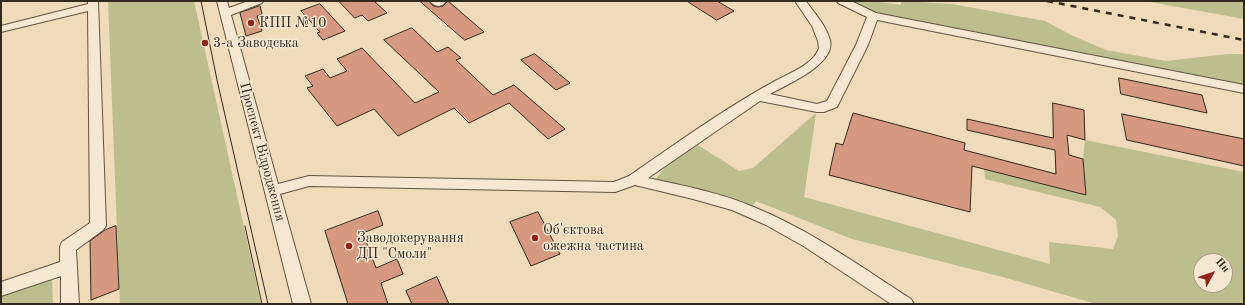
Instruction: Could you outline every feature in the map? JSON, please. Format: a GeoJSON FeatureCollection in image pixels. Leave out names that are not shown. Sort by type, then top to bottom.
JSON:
{"type":"FeatureCollection","features":[{"type":"Feature","properties":{"kind":"street"},"geometry":{"type":"LineString","coordinates":[[224,7],[258,1]]}},
{"type":"Feature","properties":{"kind":"street"},"geometry":{"type":"LineString","coordinates":[[435,1],[437,3],[441,1]]}},
{"type":"Feature","properties":{"kind":"street"},"geometry":{"type":"LineString","coordinates":[[272,191],[308,182],[615,187],[634,180],[757,96],[812,64],[823,54],[825,41],[819,28],[800,1]]}},
{"type":"Feature","properties":{"kind":"street"},"geometry":{"type":"LineString","coordinates":[[842,1],[873,16],[1244,89]]}},
{"type":"Feature","properties":{"kind":"street"},"geometry":{"type":"LineString","coordinates":[[1,29],[93,4],[98,226],[68,247],[70,304]]}},
{"type":"Feature","properties":{"kind":"street","name":"Проспект Відродження"},"geometry":{"type":"LineString","coordinates":[[224,7],[302,304]]}},
{"type":"Feature","properties":{"kind":"street"},"geometry":{"type":"LineString","coordinates":[[757,96],[817,108],[828,107],[832,104],[862,45],[873,16]]}},
{"type":"Feature","properties":{"kind":"street"},"geometry":{"type":"LineString","coordinates":[[634,180],[703,196],[750,211],[802,238],[904,304]]}},
{"type":"Feature","properties":{"kind":"street"},"geometry":{"type":"LineString","coordinates":[[1,289],[69,266]]}},
{"type":"Feature","properties":{"kind":"green space"},"geometry":{"type":"Polygon","coordinates":[[[108,1],[194,1],[261,304],[120,304],[108,1]]]}},
{"type":"Feature","properties":{"kind":"green space"},"geometry":{"type":"Polygon","coordinates":[[[849,1],[874,1],[901,5],[901,1],[952,4],[1045,21],[1071,35],[1106,50],[1166,61],[1228,54],[1244,54],[1244,87],[873,15],[849,1]]]}},
{"type":"Feature","properties":{"kind":"green space"},"geometry":{"type":"Polygon","coordinates":[[[1145,1],[1244,1],[1244,19],[1145,1]]]}},
{"type":"Feature","properties":{"kind":"green space"},"geometry":{"type":"Polygon","coordinates":[[[816,113],[804,197],[1050,264],[1049,242],[1113,249],[1118,236],[1116,220],[1100,207],[985,179],[984,169],[1086,195],[1083,159],[1085,140],[1244,172],[1244,304],[1096,304],[1003,277],[852,239],[756,201],[750,211],[652,184],[668,163],[698,145],[739,171],[753,168],[816,113]]]}},
{"type":"Feature","properties":{"kind":"green space"},"geometry":{"type":"Polygon","coordinates":[[[52,275],[53,304],[1,304],[1,293],[52,275]]]}},
{"type":"Feature","properties":{"kind":"building"},"geometry":{"type":"Polygon","coordinates":[[[339,1],[374,1],[387,13],[368,21],[362,15],[355,18],[339,1]]]}},
{"type":"Feature","properties":{"kind":"building"},"geometry":{"type":"Polygon","coordinates":[[[420,1],[429,1],[433,6],[438,7],[443,6],[448,1],[484,32],[465,40],[420,1]]]}},
{"type":"Feature","properties":{"kind":"building"},"geometry":{"type":"Polygon","coordinates":[[[687,1],[717,1],[734,11],[717,20],[687,1]]]}},
{"type":"Feature","properties":{"kind":"building"},"geometry":{"type":"Polygon","coordinates":[[[320,4],[345,31],[323,40],[317,33],[320,32],[301,11],[320,4]]]}},
{"type":"Feature","properties":{"kind":"building","name":"КПП №10"},"geometry":{"type":"Polygon","coordinates":[[[260,6],[262,14],[257,16],[262,31],[246,36],[240,13],[260,6]]]}},
{"type":"Feature","properties":{"kind":"building"},"geometry":{"type":"Polygon","coordinates":[[[412,28],[437,52],[448,47],[461,58],[456,60],[493,95],[514,85],[565,129],[548,139],[509,103],[469,123],[454,108],[398,136],[374,109],[337,126],[307,88],[313,86],[305,76],[323,69],[330,78],[347,71],[337,59],[362,48],[415,103],[439,92],[384,40],[412,28]]]}},
{"type":"Feature","properties":{"kind":"building"},"geometry":{"type":"Polygon","coordinates":[[[535,54],[570,83],[556,90],[521,60],[535,54]]]}},
{"type":"Feature","properties":{"kind":"building"},"geometry":{"type":"Polygon","coordinates":[[[1119,78],[1202,95],[1207,113],[1121,94],[1119,78]]]}},
{"type":"Feature","properties":{"kind":"building"},"geometry":{"type":"Polygon","coordinates":[[[1053,103],[1084,110],[1085,140],[1067,135],[1069,155],[1083,159],[1086,195],[972,166],[970,212],[829,175],[836,143],[843,145],[853,113],[965,143],[964,150],[1056,174],[1055,150],[967,130],[967,119],[1053,138],[1053,103]]]}},
{"type":"Feature","properties":{"kind":"building"},"geometry":{"type":"Polygon","coordinates":[[[1122,114],[1244,139],[1244,166],[1127,140],[1122,114]]]}},
{"type":"Feature","properties":{"kind":"building","name":"Заводокерування ДП \"Смоли\""},"geometry":{"type":"Polygon","coordinates":[[[378,211],[383,225],[363,233],[376,268],[397,259],[403,274],[381,283],[388,304],[348,304],[325,231],[378,211]]]}},
{"type":"Feature","properties":{"kind":"building","name":"Об'єктова ожежна частина"},"geometry":{"type":"Polygon","coordinates":[[[538,212],[560,254],[531,266],[510,222],[538,212]]]}},
{"type":"Feature","properties":{"kind":"building"},"geometry":{"type":"Polygon","coordinates":[[[116,226],[119,289],[91,300],[90,241],[105,230],[116,226]]]}},
{"type":"Feature","properties":{"kind":"building"},"geometry":{"type":"Polygon","coordinates":[[[437,277],[449,304],[412,304],[406,291],[437,277]]]}},
{"type":"Feature","properties":{"kind":"tram line"},"geometry":{"type":"LineString","coordinates":[[201,1],[217,80],[268,304]]}},
{"type":"Feature","properties":{"kind":"tram line"},"geometry":{"type":"LineString","coordinates":[[245,226],[262,304]]}},
{"type":"Feature","properties":{"kind":"railway"},"geometry":{"type":"LineString","coordinates":[[1047,1],[1244,40]]}},
{"type":"Feature","properties":{"kind":"place","name":"КПП №10"},"geometry":{"type":"Point","coordinates":[251,23]}},
{"type":"Feature","properties":{"kind":"place","name":"3-а Заводська"},"geometry":{"type":"Point","coordinates":[205,43]}},
{"type":"Feature","properties":{"kind":"place","name":"Об'єктова ожежна частина"},"geometry":{"type":"Point","coordinates":[535,238]}},
{"type":"Feature","properties":{"kind":"place","name":"Заводокерування ДП \"Смоли\""},"geometry":{"type":"Point","coordinates":[349,246]}}]}
